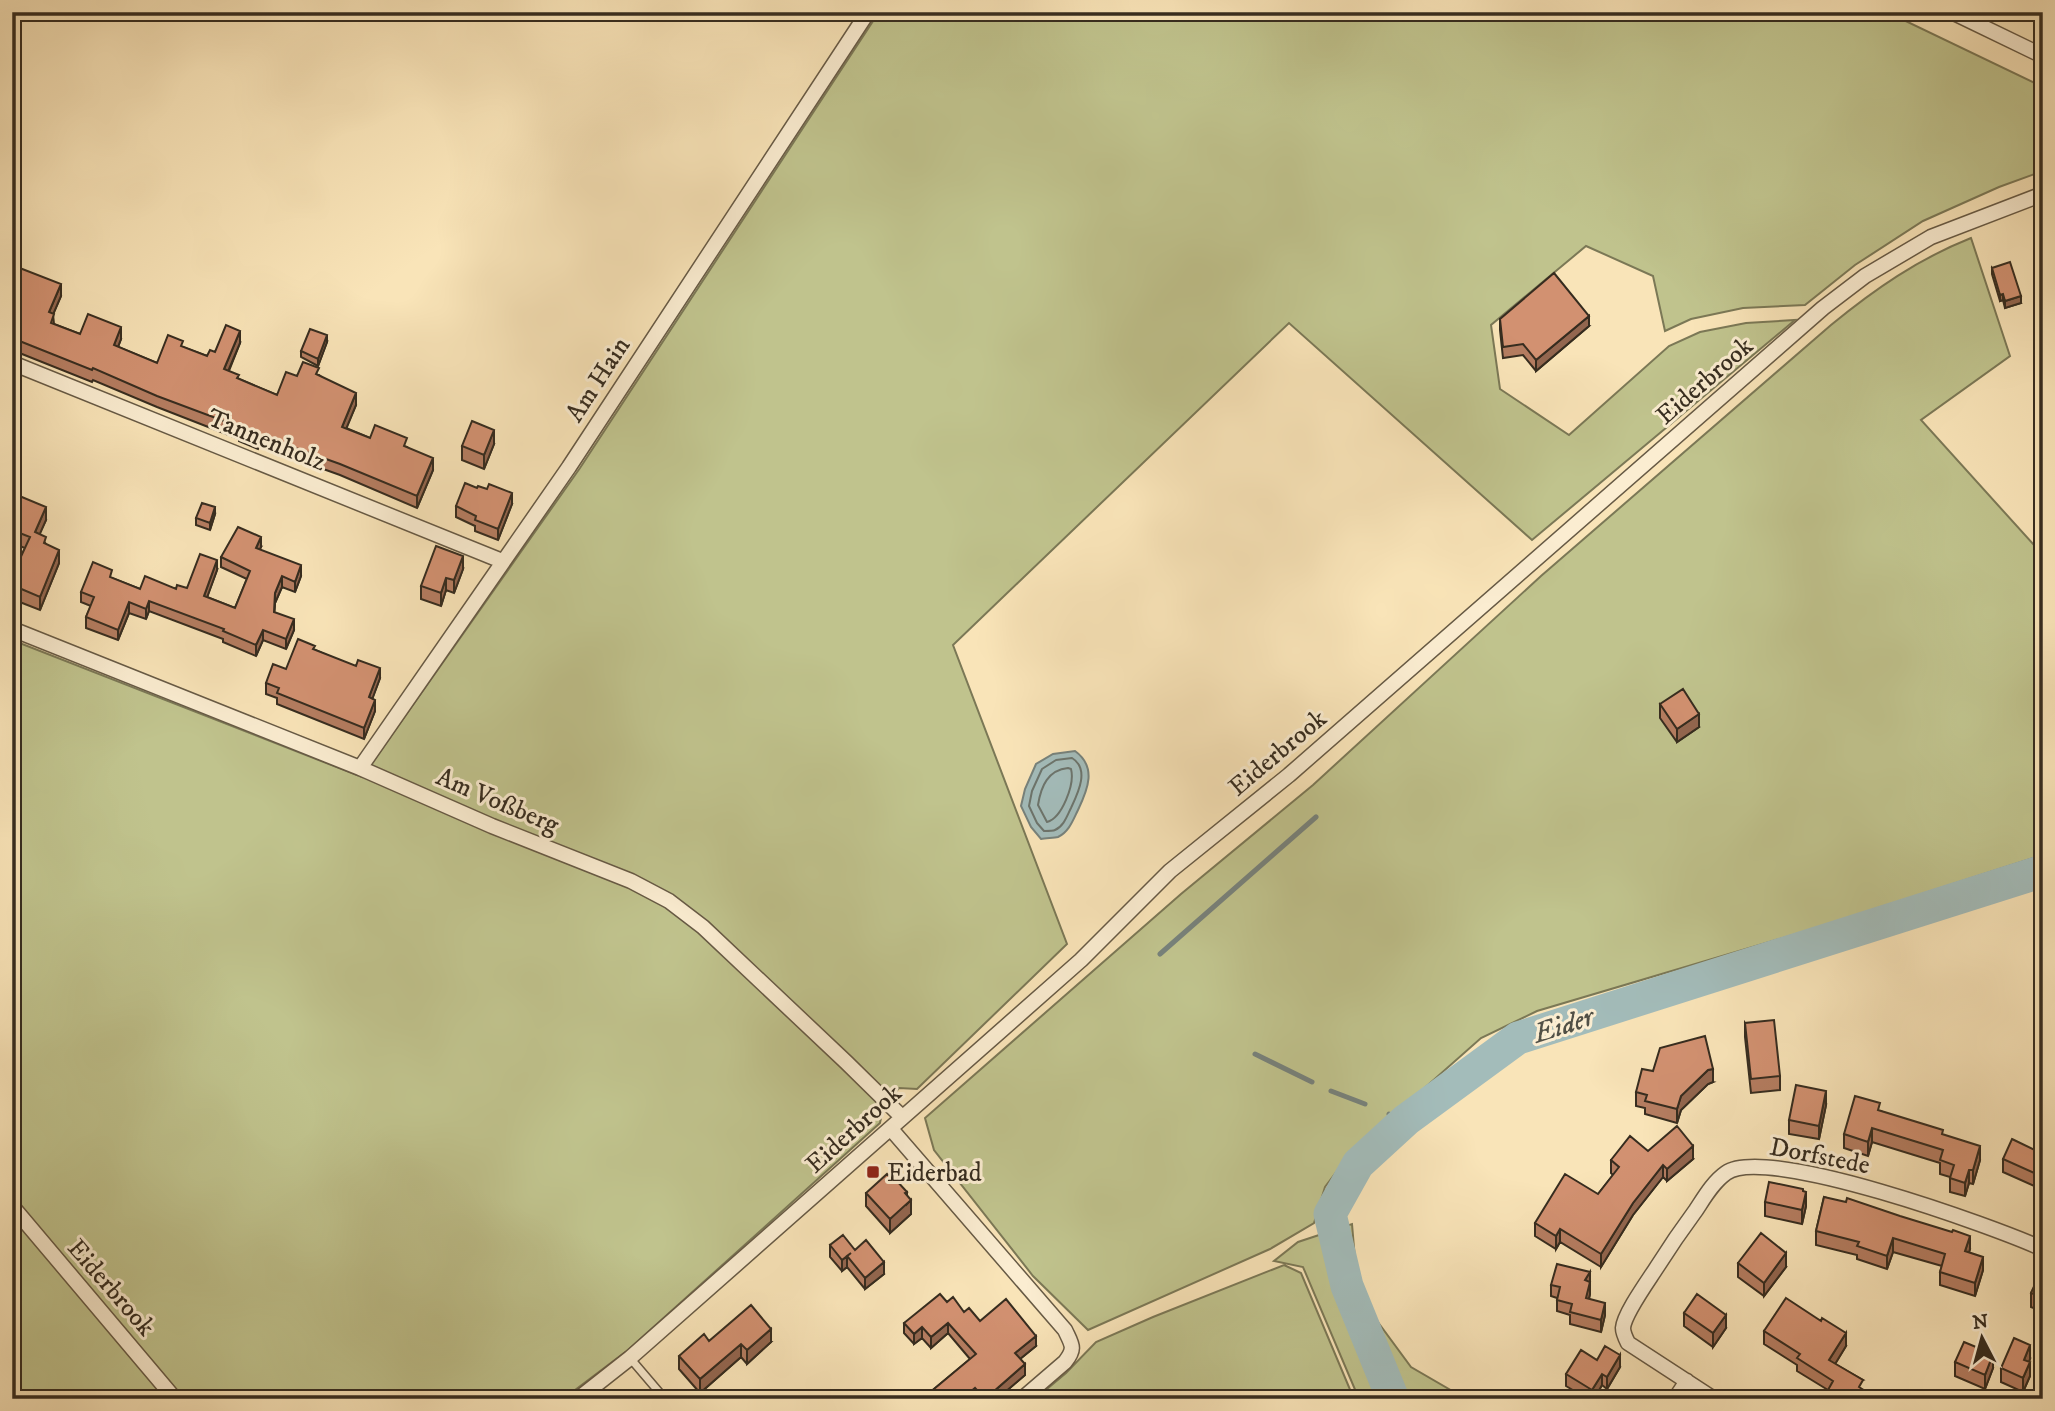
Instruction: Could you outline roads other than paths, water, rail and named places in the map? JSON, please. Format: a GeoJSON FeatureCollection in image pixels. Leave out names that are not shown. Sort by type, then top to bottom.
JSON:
{"type":"FeatureCollection","features":[{"type":"Feature","properties":{"kind":"street","name":"Am Hain"},"geometry":{"type":"LineString","coordinates":[[360,768],[569,467],[868,12]]}},
{"type":"Feature","properties":{"kind":"street"},"geometry":{"type":"LineString","coordinates":[[1952,12],[2043,56]]}},
{"type":"Feature","properties":{"kind":"street","name":"Eiderbrook"},"geometry":{"type":"LineString","coordinates":[[578,1399],[630,1358],[1081,960],[1170,872],[1289,775],[1823,308],[1865,276],[1931,237],[2043,194]]}},
{"type":"Feature","properties":{"kind":"street","name":"Tannenholz"},"geometry":{"type":"LineString","coordinates":[[12,363],[502,561]]}},
{"type":"Feature","properties":{"kind":"street","name":"Am Voßberg"},"geometry":{"type":"LineString","coordinates":[[12,629],[360,768],[631,881],[669,901],[743,964],[902,1117]]}},
{"type":"Feature","properties":{"kind":"street"},"geometry":{"type":"LineString","coordinates":[[891,1129],[1065,1330],[1073,1348],[1071,1355],[1022,1399]]}},
{"type":"Feature","properties":{"kind":"street","name":"Dorfstede"},"geometry":{"type":"LineString","coordinates":[[1714,1399],[1628,1343],[1623,1328],[1628,1314],[1666,1253],[1710,1190],[1726,1173],[1738,1167],[1782,1169],[1847,1182],[1924,1205],[2020,1239],[2043,1250]]}},
{"type":"Feature","properties":{"kind":"street","name":"Eiderbrook"},"geometry":{"type":"LineString","coordinates":[[12,1206],[175,1399]]}},
{"type":"Feature","properties":{"kind":"street"},"geometry":{"type":"LineString","coordinates":[[1675,1399],[1687,1381]]}},
{"type":"Feature","properties":{"kind":"lane"},"geometry":{"type":"LineString","coordinates":[[630,1358],[665,1399]]}},
{"type":"Feature","properties":{"kind":"water"},"geometry":{"type":"Polygon","coordinates":[[[1075,751],[1082,757],[1088,771],[1085,794],[1065,832],[1058,837],[1041,839],[1031,827],[1021,806],[1025,789],[1036,764],[1053,754],[1075,751]]]}},
{"type":"Feature","properties":{"kind":"waterway"},"geometry":{"type":"LineString","coordinates":[[1160,954],[1316,817]]}},
{"type":"Feature","properties":{"kind":"waterway","name":"Eider"},"geometry":{"type":"LineString","coordinates":[[1393,1399],[1347,1286],[1330,1214],[1358,1164],[1406,1120],[1518,1038],[2043,871]]}},
{"type":"Feature","properties":{"kind":"waterway"},"geometry":{"type":"LineString","coordinates":[[1255,1054],[1312,1082]]}},
{"type":"Feature","properties":{"kind":"waterway"},"geometry":{"type":"LineString","coordinates":[[1331,1091],[1365,1104]]}},
{"type":"Feature","properties":{"kind":"waterway"},"geometry":{"type":"LineString","coordinates":[[1389,1114],[1406,1120]]}},
{"type":"Feature","properties":{"kind":"place","name":"Eiderbad"},"geometry":{"type":"Point","coordinates":[873,1172]}}]}
